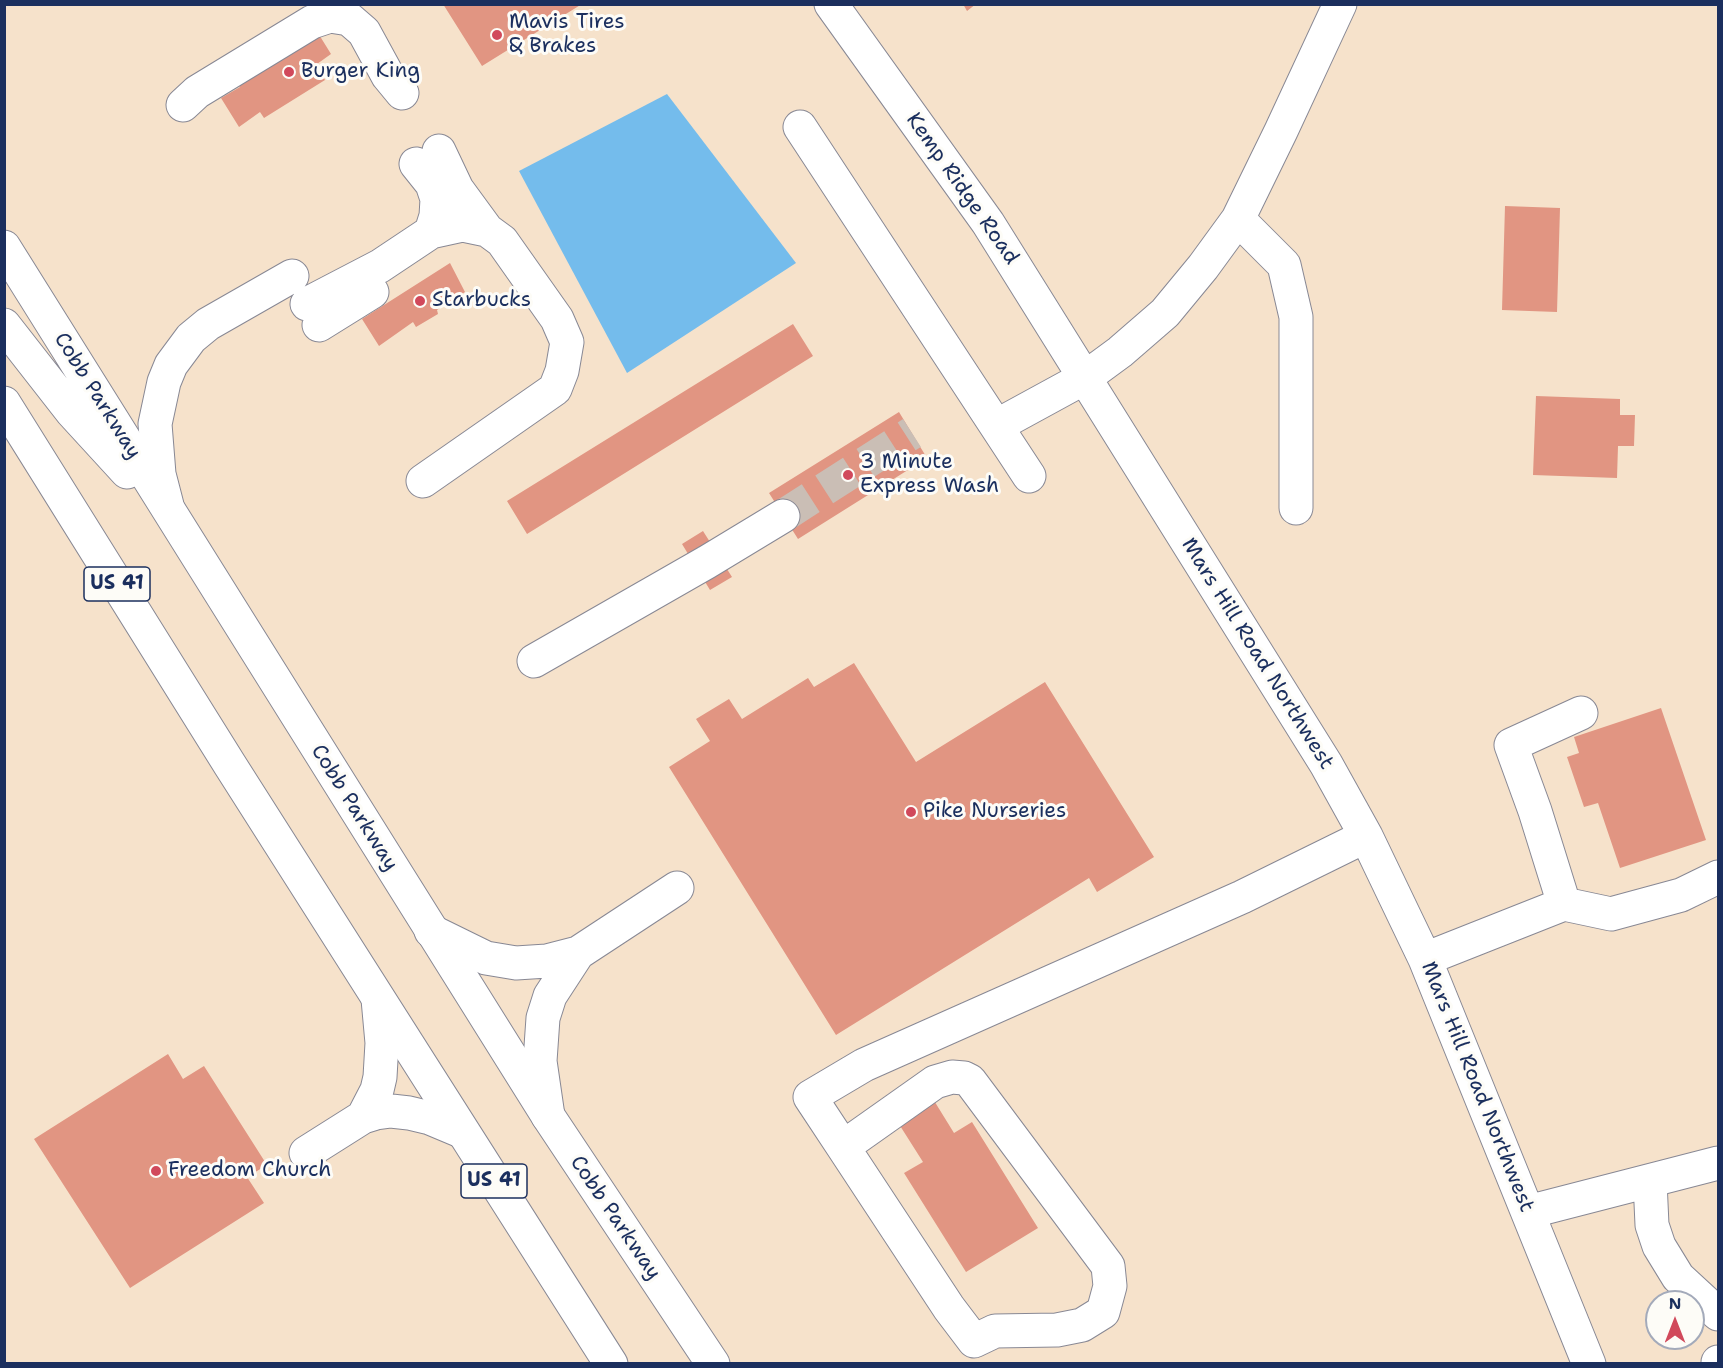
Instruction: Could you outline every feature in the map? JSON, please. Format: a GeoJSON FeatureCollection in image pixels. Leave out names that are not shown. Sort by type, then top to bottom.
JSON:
{"type":"FeatureCollection","features":[{"type":"Feature","properties":{"kind":"street","name":"Kemp Ridge Road"},"geometry":{"type":"LineString","coordinates":[[831,4],[988,223],[1086,377]]}},
{"type":"Feature","properties":{"kind":"street"},"geometry":{"type":"LineString","coordinates":[[998,425],[1086,377],[1120,352],[1165,313],[1203,267],[1238,219],[1340,4]]}},
{"type":"Feature","properties":{"kind":"street"},"geometry":{"type":"LineString","coordinates":[[183,105],[197,92],[312,22],[330,16],[349,19],[364,32],[388,76],[402,93]]}},
{"type":"Feature","properties":{"kind":"street"},"geometry":{"type":"LineString","coordinates":[[800,126],[998,425],[1029,476]]}},
{"type":"Feature","properties":{"kind":"street"},"geometry":{"type":"LineString","coordinates":[[169,512],[159,474],[155,424],[164,382],[171,365],[190,338],[208,324],[306,302],[459,239],[487,244],[548,326],[553,338],[553,352],[548,374],[540,382],[418,474],[555,389],[562,371],[567,342],[558,319],[502,241],[487,230],[457,189],[428,157],[437,199],[436,216],[431,232]]}},
{"type":"Feature","properties":{"kind":"street"},"geometry":{"type":"LineString","coordinates":[[1238,219],[1284,265],[1296,316],[1296,508]]}},
{"type":"Feature","properties":{"kind":"street"},"geometry":{"type":"LineString","coordinates":[[306,302],[380,266],[431,232],[463,225],[487,230]]}},
{"type":"Feature","properties":{"kind":"street","name":"Cobb Parkway"},"geometry":{"type":"LineString","coordinates":[[4,247],[548,1116],[713,1364]]}},
{"type":"Feature","properties":{"kind":"street"},"geometry":{"type":"LineString","coordinates":[[4,325],[72,412],[122,467],[169,512]]}},
{"type":"Feature","properties":{"kind":"street","name":"Mars Hill Road Northwest"},"geometry":{"type":"LineString","coordinates":[[1086,377],[1326,764],[1366,836],[1425,959],[1589,1364]]}},
{"type":"Feature","properties":{"kind":"street","name":"US 41"},"geometry":{"type":"LineString","coordinates":[[4,403],[461,1131],[611,1364]]}},
{"type":"Feature","properties":{"kind":"street"},"geometry":{"type":"LineString","coordinates":[[534,661],[783,516]]}},
{"type":"Feature","properties":{"kind":"street"},"geometry":{"type":"LineString","coordinates":[[1564,904],[1535,811],[1511,745],[1581,713]]}},
{"type":"Feature","properties":{"kind":"street"},"geometry":{"type":"LineString","coordinates":[[843,1147],[935,1082],[952,1077],[970,1081],[1108,1266],[1110,1286],[1103,1312],[1082,1325],[1057,1330],[995,1331],[982,1352],[949,1308],[810,1097],[864,1065],[1242,897],[1366,836]]}},
{"type":"Feature","properties":{"kind":"street"},"geometry":{"type":"LineString","coordinates":[[1425,959],[1564,904],[1611,914],[1681,895],[1719,877]]}},
{"type":"Feature","properties":{"kind":"street"},"geometry":{"type":"LineString","coordinates":[[431,931],[486,958],[516,963],[548,961],[578,954],[677,888]]}},
{"type":"Feature","properties":{"kind":"street"},"geometry":{"type":"LineString","coordinates":[[548,1116],[540,1061],[543,1018],[550,996],[578,954]]}},
{"type":"Feature","properties":{"kind":"street"},"geometry":{"type":"LineString","coordinates":[[363,1117],[381,1077],[382,1043],[378,999]]}},
{"type":"Feature","properties":{"kind":"street"},"geometry":{"type":"LineString","coordinates":[[306,1153],[363,1117],[390,1111],[430,1118],[461,1131]]}},
{"type":"Feature","properties":{"kind":"street"},"geometry":{"type":"LineString","coordinates":[[1528,1212],[1719,1162]]}},
{"type":"Feature","properties":{"kind":"street"},"geometry":{"type":"LineString","coordinates":[[1650,1181],[1652,1225],[1659,1246],[1678,1277],[1719,1314]]}},
{"type":"Feature","properties":{"kind":"water"},"geometry":{"type":"Polygon","coordinates":[[[667,94],[796,263],[627,373],[519,171],[667,94]]]}},
{"type":"Feature","properties":{"kind":"building","name":"Mavis Tires & Brakes"},"geometry":{"type":"Polygon","coordinates":[[[443,4],[582,4],[482,66],[443,4]]]}},
{"type":"Feature","properties":{"kind":"building"},"geometry":{"type":"Polygon","coordinates":[[[963,4],[976,4],[967,11],[963,4]]]}},
{"type":"Feature","properties":{"kind":"building","name":"Burger King"},"geometry":{"type":"Polygon","coordinates":[[[318,33],[331,54],[317,64],[325,80],[264,118],[260,112],[239,127],[221,98],[240,87],[238,84],[318,33]]]}},
{"type":"Feature","properties":{"kind":"building"},"geometry":{"type":"Polygon","coordinates":[[[1505,206],[1560,208],[1557,312],[1502,310],[1505,206]]]}},
{"type":"Feature","properties":{"kind":"building","name":"Starbucks"},"geometry":{"type":"Polygon","coordinates":[[[450,263],[465,292],[437,310],[438,314],[416,327],[413,322],[379,346],[362,319],[450,263]]]}},
{"type":"Feature","properties":{"kind":"building"},"geometry":{"type":"Polygon","coordinates":[[[793,324],[813,356],[527,534],[507,501],[793,324]]]}},
{"type":"Feature","properties":{"kind":"building"},"geometry":{"type":"Polygon","coordinates":[[[1536,396],[1620,399],[1620,415],[1635,415],[1634,446],[1618,446],[1617,478],[1533,475],[1536,396]]]}},
{"type":"Feature","properties":{"kind":"building","name":"3 Minute Express Wash"},"geometry":{"type":"Polygon","coordinates":[[[899,412],[927,458],[798,539],[769,493],[899,412]]]}},
{"type":"Feature","properties":{"kind":"building"},"geometry":{"type":"Polygon","coordinates":[[[703,531],[732,577],[710,590],[682,544],[703,531]]]}},
{"type":"Feature","properties":{"kind":"building","name":"Pike Nurseries"},"geometry":{"type":"Polygon","coordinates":[[[854,663],[916,762],[1045,682],[1154,857],[1097,892],[1089,878],[836,1035],[669,767],[710,741],[696,719],[729,699],[742,719],[808,678],[814,687],[854,663]]]}},
{"type":"Feature","properties":{"kind":"building"},"geometry":{"type":"Polygon","coordinates":[[[1661,708],[1706,840],[1620,868],[1598,803],[1584,807],[1567,757],[1579,753],[1574,737],[1661,708]]]}},
{"type":"Feature","properties":{"kind":"building","name":"Freedom Church"},"geometry":{"type":"Polygon","coordinates":[[[168,1054],[183,1079],[204,1066],[267,1165],[247,1177],[264,1203],[130,1288],[34,1139],[168,1054]]]}},
{"type":"Feature","properties":{"kind":"building"},"geometry":{"type":"Polygon","coordinates":[[[933,1099],[954,1133],[972,1122],[1038,1228],[966,1272],[904,1173],[923,1162],[897,1121],[933,1099]]]}},
{"type":"Feature","properties":{"kind":"tunnel"},"geometry":{"type":"LineString","coordinates":[[783,516],[912,433]]}},
{"type":"Feature","properties":{"kind":"place","name":"Mavis Tires & Brakes"},"geometry":{"type":"Point","coordinates":[497,35]}},
{"type":"Feature","properties":{"kind":"place","name":"Burger King"},"geometry":{"type":"Point","coordinates":[289,72]}},
{"type":"Feature","properties":{"kind":"place","name":"Starbucks"},"geometry":{"type":"Point","coordinates":[420,301]}},
{"type":"Feature","properties":{"kind":"place","name":"3 Minute Express Wash"},"geometry":{"type":"Point","coordinates":[848,475]}},
{"type":"Feature","properties":{"kind":"place","name":"Pike Nurseries"},"geometry":{"type":"Point","coordinates":[911,812]}},
{"type":"Feature","properties":{"kind":"place","name":"Freedom Church"},"geometry":{"type":"Point","coordinates":[156,1171]}}]}
